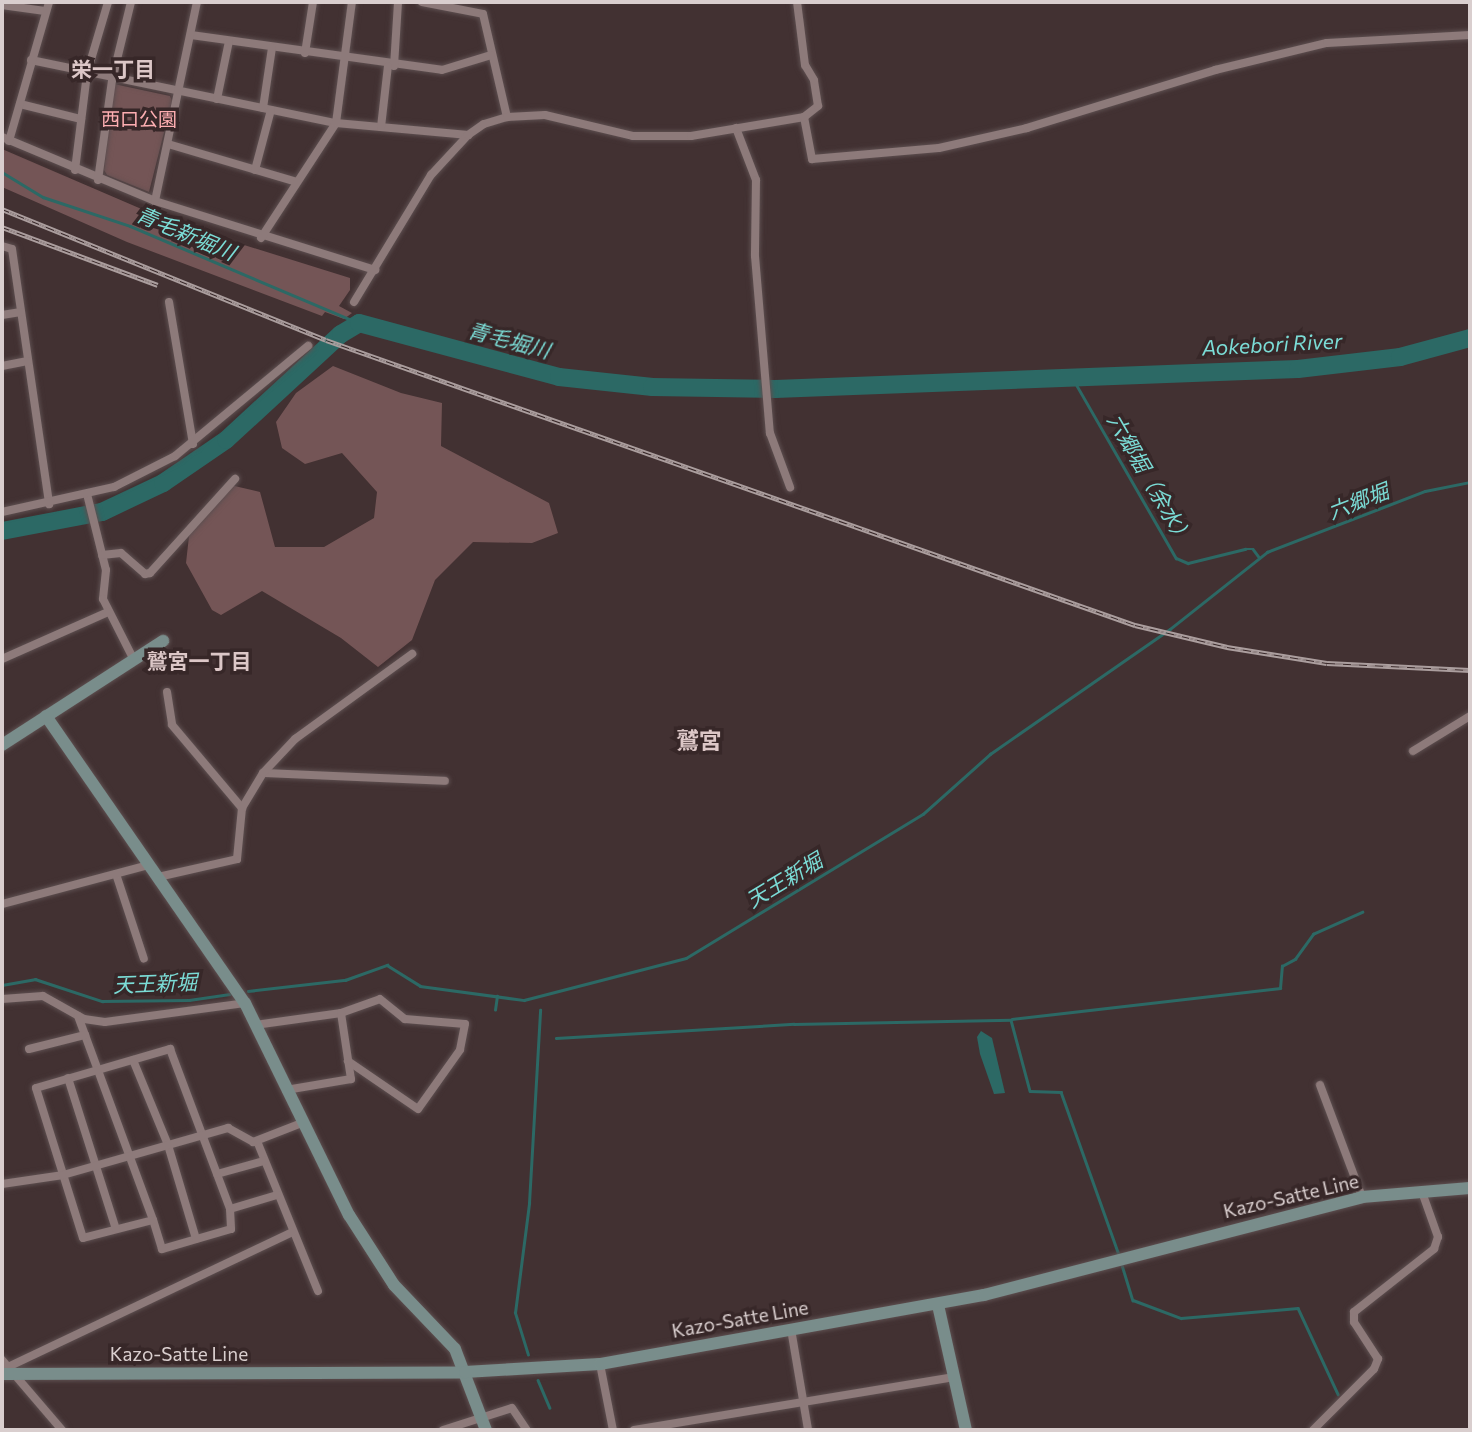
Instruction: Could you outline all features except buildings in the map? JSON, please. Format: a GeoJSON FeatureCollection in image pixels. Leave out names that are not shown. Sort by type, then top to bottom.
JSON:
{"type":"FeatureCollection","features":[{"type":"Feature","properties":{"kind":"main road"},"geometry":{"type":"LineString","coordinates":[[2,745],[163,641]]}},
{"type":"Feature","properties":{"kind":"main road"},"geometry":{"type":"LineString","coordinates":[[46,716],[245,1003],[302,1123],[364,1241],[403,1296],[448,1339],[465,1372],[486,1430]]}},
{"type":"Feature","properties":{"kind":"main road","name":"Kazo-Satte Line"},"geometry":{"type":"LineString","coordinates":[[5,1369],[465,1372],[600,1364],[938,1305],[1362,1197],[1470,1188]]}},
{"type":"Feature","properties":{"kind":"main road"},"geometry":{"type":"LineString","coordinates":[[938,1305],[966,1430]]}},
{"type":"Feature","properties":{"kind":"street"},"geometry":{"type":"LineString","coordinates":[[49,2],[20,104],[6,139],[98,180],[155,201],[261,238],[375,270]]}},
{"type":"Feature","properties":{"kind":"street"},"geometry":{"type":"LineString","coordinates":[[75,170],[88,73],[108,2]]}},
{"type":"Feature","properties":{"kind":"street"},"geometry":{"type":"LineString","coordinates":[[98,180],[112,79],[131,2]]}},
{"type":"Feature","properties":{"kind":"street"},"geometry":{"type":"LineString","coordinates":[[155,201],[197,2]]}},
{"type":"Feature","properties":{"kind":"street"},"geometry":{"type":"LineString","coordinates":[[305,53],[313,2]]}},
{"type":"Feature","properties":{"kind":"street"},"geometry":{"type":"LineString","coordinates":[[261,238],[336,123],[352,2]]}},
{"type":"Feature","properties":{"kind":"street"},"geometry":{"type":"LineString","coordinates":[[381,127],[398,2]]}},
{"type":"Feature","properties":{"kind":"street"},"geometry":{"type":"LineString","coordinates":[[422,2],[483,14],[507,117]]}},
{"type":"Feature","properties":{"kind":"street"},"geometry":{"type":"LineString","coordinates":[[354,302],[375,270],[405,211],[468,135],[507,117],[545,115],[633,136],[691,136],[804,117],[818,106],[814,80],[805,65],[796,2]]}},
{"type":"Feature","properties":{"kind":"street"},"geometry":{"type":"LineString","coordinates":[[2,5],[46,11]]}},
{"type":"Feature","properties":{"kind":"street"},"geometry":{"type":"LineString","coordinates":[[191,35],[344,60],[442,70],[491,55]]}},
{"type":"Feature","properties":{"kind":"street"},"geometry":{"type":"LineString","coordinates":[[804,117],[812,159],[939,148],[1027,128],[1215,70],[1327,43],[1470,35]]}},
{"type":"Feature","properties":{"kind":"street"},"geometry":{"type":"LineString","coordinates":[[217,99],[229,41]]}},
{"type":"Feature","properties":{"kind":"street"},"geometry":{"type":"LineString","coordinates":[[256,170],[267,109],[272,48]]}},
{"type":"Feature","properties":{"kind":"street"},"geometry":{"type":"LineString","coordinates":[[31,60],[112,79],[336,123],[468,135]]}},
{"type":"Feature","properties":{"kind":"street"},"geometry":{"type":"LineString","coordinates":[[20,104],[81,119]]}},
{"type":"Feature","properties":{"kind":"street"},"geometry":{"type":"LineString","coordinates":[[736,128],[756,180],[755,256],[771,439],[790,487]]}},
{"type":"Feature","properties":{"kind":"street"},"geometry":{"type":"LineString","coordinates":[[168,144],[297,182]]}},
{"type":"Feature","properties":{"kind":"street"},"geometry":{"type":"LineString","coordinates":[[2,246],[12,249],[49,504]]}},
{"type":"Feature","properties":{"kind":"street"},"geometry":{"type":"LineString","coordinates":[[169,303],[193,444]]}},
{"type":"Feature","properties":{"kind":"street"},"geometry":{"type":"LineString","coordinates":[[2,315],[21,312]]}},
{"type":"Feature","properties":{"kind":"street"},"geometry":{"type":"LineString","coordinates":[[2,512],[87,497],[114,487],[193,444],[268,375],[308,346]]}},
{"type":"Feature","properties":{"kind":"street"},"geometry":{"type":"LineString","coordinates":[[2,366],[28,361]]}},
{"type":"Feature","properties":{"kind":"street"},"geometry":{"type":"LineString","coordinates":[[102,555],[121,553],[145,574],[150,573],[236,479]]}},
{"type":"Feature","properties":{"kind":"street"},"geometry":{"type":"LineString","coordinates":[[87,497],[102,555],[108,612],[134,660]]}},
{"type":"Feature","properties":{"kind":"street"},"geometry":{"type":"LineString","coordinates":[[2,659],[108,612]]}},
{"type":"Feature","properties":{"kind":"street"},"geometry":{"type":"LineString","coordinates":[[158,877],[237,859],[242,807],[263,773],[295,739],[412,654]]}},
{"type":"Feature","properties":{"kind":"street"},"geometry":{"type":"LineString","coordinates":[[167,692],[172,725],[242,807]]}},
{"type":"Feature","properties":{"kind":"street"},"geometry":{"type":"LineString","coordinates":[[1413,751],[1470,716]]}},
{"type":"Feature","properties":{"kind":"street"},"geometry":{"type":"LineString","coordinates":[[263,773],[445,781]]}},
{"type":"Feature","properties":{"kind":"street"},"geometry":{"type":"LineString","coordinates":[[2,904],[149,865]]}},
{"type":"Feature","properties":{"kind":"street"},"geometry":{"type":"LineString","coordinates":[[116,874],[144,959]]}},
{"type":"Feature","properties":{"kind":"street"},"geometry":{"type":"LineString","coordinates":[[2,999],[43,996],[78,1016],[105,1021],[245,1003]]}},
{"type":"Feature","properties":{"kind":"street"},"geometry":{"type":"LineString","coordinates":[[255,1025],[341,1013],[380,999],[405,1019],[465,1024],[460,1050],[418,1109],[348,1061]]}},
{"type":"Feature","properties":{"kind":"street"},"geometry":{"type":"LineString","coordinates":[[286,1090],[351,1079],[341,1013]]}},
{"type":"Feature","properties":{"kind":"street"},"geometry":{"type":"LineString","coordinates":[[78,1016],[99,1070],[153,1220],[162,1249],[231,1229],[230,1209],[170,1049],[99,1070],[36,1088],[83,1238],[153,1220]]}},
{"type":"Feature","properties":{"kind":"street"},"geometry":{"type":"LineString","coordinates":[[29,1049],[85,1035]]}},
{"type":"Feature","properties":{"kind":"street"},"geometry":{"type":"LineString","coordinates":[[133,1060],[168,1145],[196,1239]]}},
{"type":"Feature","properties":{"kind":"street"},"geometry":{"type":"LineString","coordinates":[[68,1079],[116,1229]]}},
{"type":"Feature","properties":{"kind":"street"},"geometry":{"type":"LineString","coordinates":[[1320,1085],[1362,1197]]}},
{"type":"Feature","properties":{"kind":"street"},"geometry":{"type":"LineString","coordinates":[[2,1184],[62,1175],[228,1128],[257,1141],[302,1123]]}},
{"type":"Feature","properties":{"kind":"street"},"geometry":{"type":"LineString","coordinates":[[257,1141],[318,1291]]}},
{"type":"Feature","properties":{"kind":"street"},"geometry":{"type":"LineString","coordinates":[[218,1174],[264,1161]]}},
{"type":"Feature","properties":{"kind":"street"},"geometry":{"type":"LineString","coordinates":[[1313,1430],[1374,1369],[1378,1359],[1354,1322],[1354,1312],[1434,1249],[1438,1237],[1422,1192]]}},
{"type":"Feature","properties":{"kind":"street"},"geometry":{"type":"LineString","coordinates":[[230,1209],[277,1195]]}},
{"type":"Feature","properties":{"kind":"street"},"geometry":{"type":"LineString","coordinates":[[62,1430],[48,1409],[5,1369],[292,1232]]}},
{"type":"Feature","properties":{"kind":"street"},"geometry":{"type":"LineString","coordinates":[[791,1329],[808,1430]]}},
{"type":"Feature","properties":{"kind":"street"},"geometry":{"type":"LineString","coordinates":[[600,1364],[614,1430]]}},
{"type":"Feature","properties":{"kind":"street"},"geometry":{"type":"LineString","coordinates":[[634,1430],[955,1377]]}},
{"type":"Feature","properties":{"kind":"street"},"geometry":{"type":"LineString","coordinates":[[443,1430],[512,1408],[527,1430]]}},
{"type":"Feature","properties":{"kind":"green space","name":"西口公園"},"geometry":{"type":"Polygon","coordinates":[[[114,84],[170,96],[172,101],[149,192],[107,175],[104,170],[114,84]]]}},
{"type":"Feature","properties":{"kind":"green space"},"geometry":{"type":"Polygon","coordinates":[[[2,149],[174,223],[350,278],[350,290],[339,306],[352,313],[344,319],[325,312],[322,316],[127,242],[2,187],[2,149]]]}},
{"type":"Feature","properties":{"kind":"green space"},"geometry":{"type":"Polygon","coordinates":[[[333,366],[401,393],[442,403],[441,446],[549,503],[558,533],[532,543],[473,542],[435,580],[412,640],[378,667],[341,638],[262,591],[221,615],[212,610],[186,563],[190,527],[226,484],[260,492],[275,547],[324,547],[374,518],[377,492],[342,453],[305,464],[282,448],[276,422],[296,393],[333,366]]]}},
{"type":"Feature","properties":{"kind":"water"},"geometry":{"type":"Polygon","coordinates":[[[981,1031],[992,1038],[1005,1093],[994,1094],[980,1054],[977,1037],[981,1031]]]}},
{"type":"Feature","properties":{"kind":"waterway","name":"青毛新堀川"},"geometry":{"type":"LineString","coordinates":[[2,172],[43,197],[130,226],[359,323]]}},
{"type":"Feature","properties":{"kind":"waterway","name":"青毛堀川"},"geometry":{"type":"LineString","coordinates":[[2,531],[102,512],[163,483],[226,440],[341,334],[359,323],[559,377],[652,387],[775,389],[1298,369],[1400,357],[1470,338]]}},
{"type":"Feature","properties":{"kind":"waterway","name":"六郷堀（余水）"},"geometry":{"type":"LineString","coordinates":[[1072,377],[1176,558],[1188,563],[1245,549],[1253,549],[1259,557]]}},
{"type":"Feature","properties":{"kind":"waterway","name":"天王新堀"},"geometry":{"type":"LineString","coordinates":[[248,991],[345,980],[387,965],[420,986],[524,1000],[686,958],[923,814],[990,754],[1170,629],[1267,552],[1425,491],[1470,482]]}},
{"type":"Feature","properties":{"kind":"waterway"},"geometry":{"type":"LineString","coordinates":[[1012,1019],[1280,988],[1282,966],[1295,959],[1313,934],[1362,912]]}},
{"type":"Feature","properties":{"kind":"waterway","name":"天王新堀"},"geometry":{"type":"LineString","coordinates":[[2,985],[35,979],[102,1001],[189,1000],[230,994]]}},
{"type":"Feature","properties":{"kind":"waterway"},"geometry":{"type":"LineString","coordinates":[[495,1010],[497,996]]}},
{"type":"Feature","properties":{"kind":"waterway"},"geometry":{"type":"LineString","coordinates":[[528,1355],[515,1313],[529,1203],[540,1010]]}},
{"type":"Feature","properties":{"kind":"waterway"},"geometry":{"type":"LineString","coordinates":[[556,1038],[794,1024],[1011,1020],[1030,1091],[1061,1092],[1119,1255]]}},
{"type":"Feature","properties":{"kind":"waterway"},"geometry":{"type":"LineString","coordinates":[[1122,1265],[1133,1300],[1181,1318],[1298,1308],[1338,1394]]}},
{"type":"Feature","properties":{"kind":"waterway"},"geometry":{"type":"LineString","coordinates":[[538,1380],[550,1408]]}},
{"type":"Feature","properties":{"kind":"railway"},"geometry":{"type":"LineString","coordinates":[[2,209],[326,340],[1135,625],[1227,647],[1327,663],[1470,670]]}},
{"type":"Feature","properties":{"kind":"railway"},"geometry":{"type":"LineString","coordinates":[[2,227],[158,285]]}},
{"type":"Feature","properties":{"kind":"district","name":"栄一丁目"},"geometry":{"type":"Point","coordinates":[113,69]}},
{"type":"Feature","properties":{"kind":"district","name":"鷲宮一丁目"},"geometry":{"type":"Point","coordinates":[199,661]}},
{"type":"Feature","properties":{"kind":"district","name":"鷲宮"},"geometry":{"type":"Point","coordinates":[699,740]}},
{"type":"Feature","properties":{"kind":"water label","name":"Aokebori River"},"geometry":{"type":"Point","coordinates":[1272,344]}},
{"type":"Feature","properties":{"kind":"water label","name":"六郷堀"},"geometry":{"type":"Point","coordinates":[1358,501]}}]}
